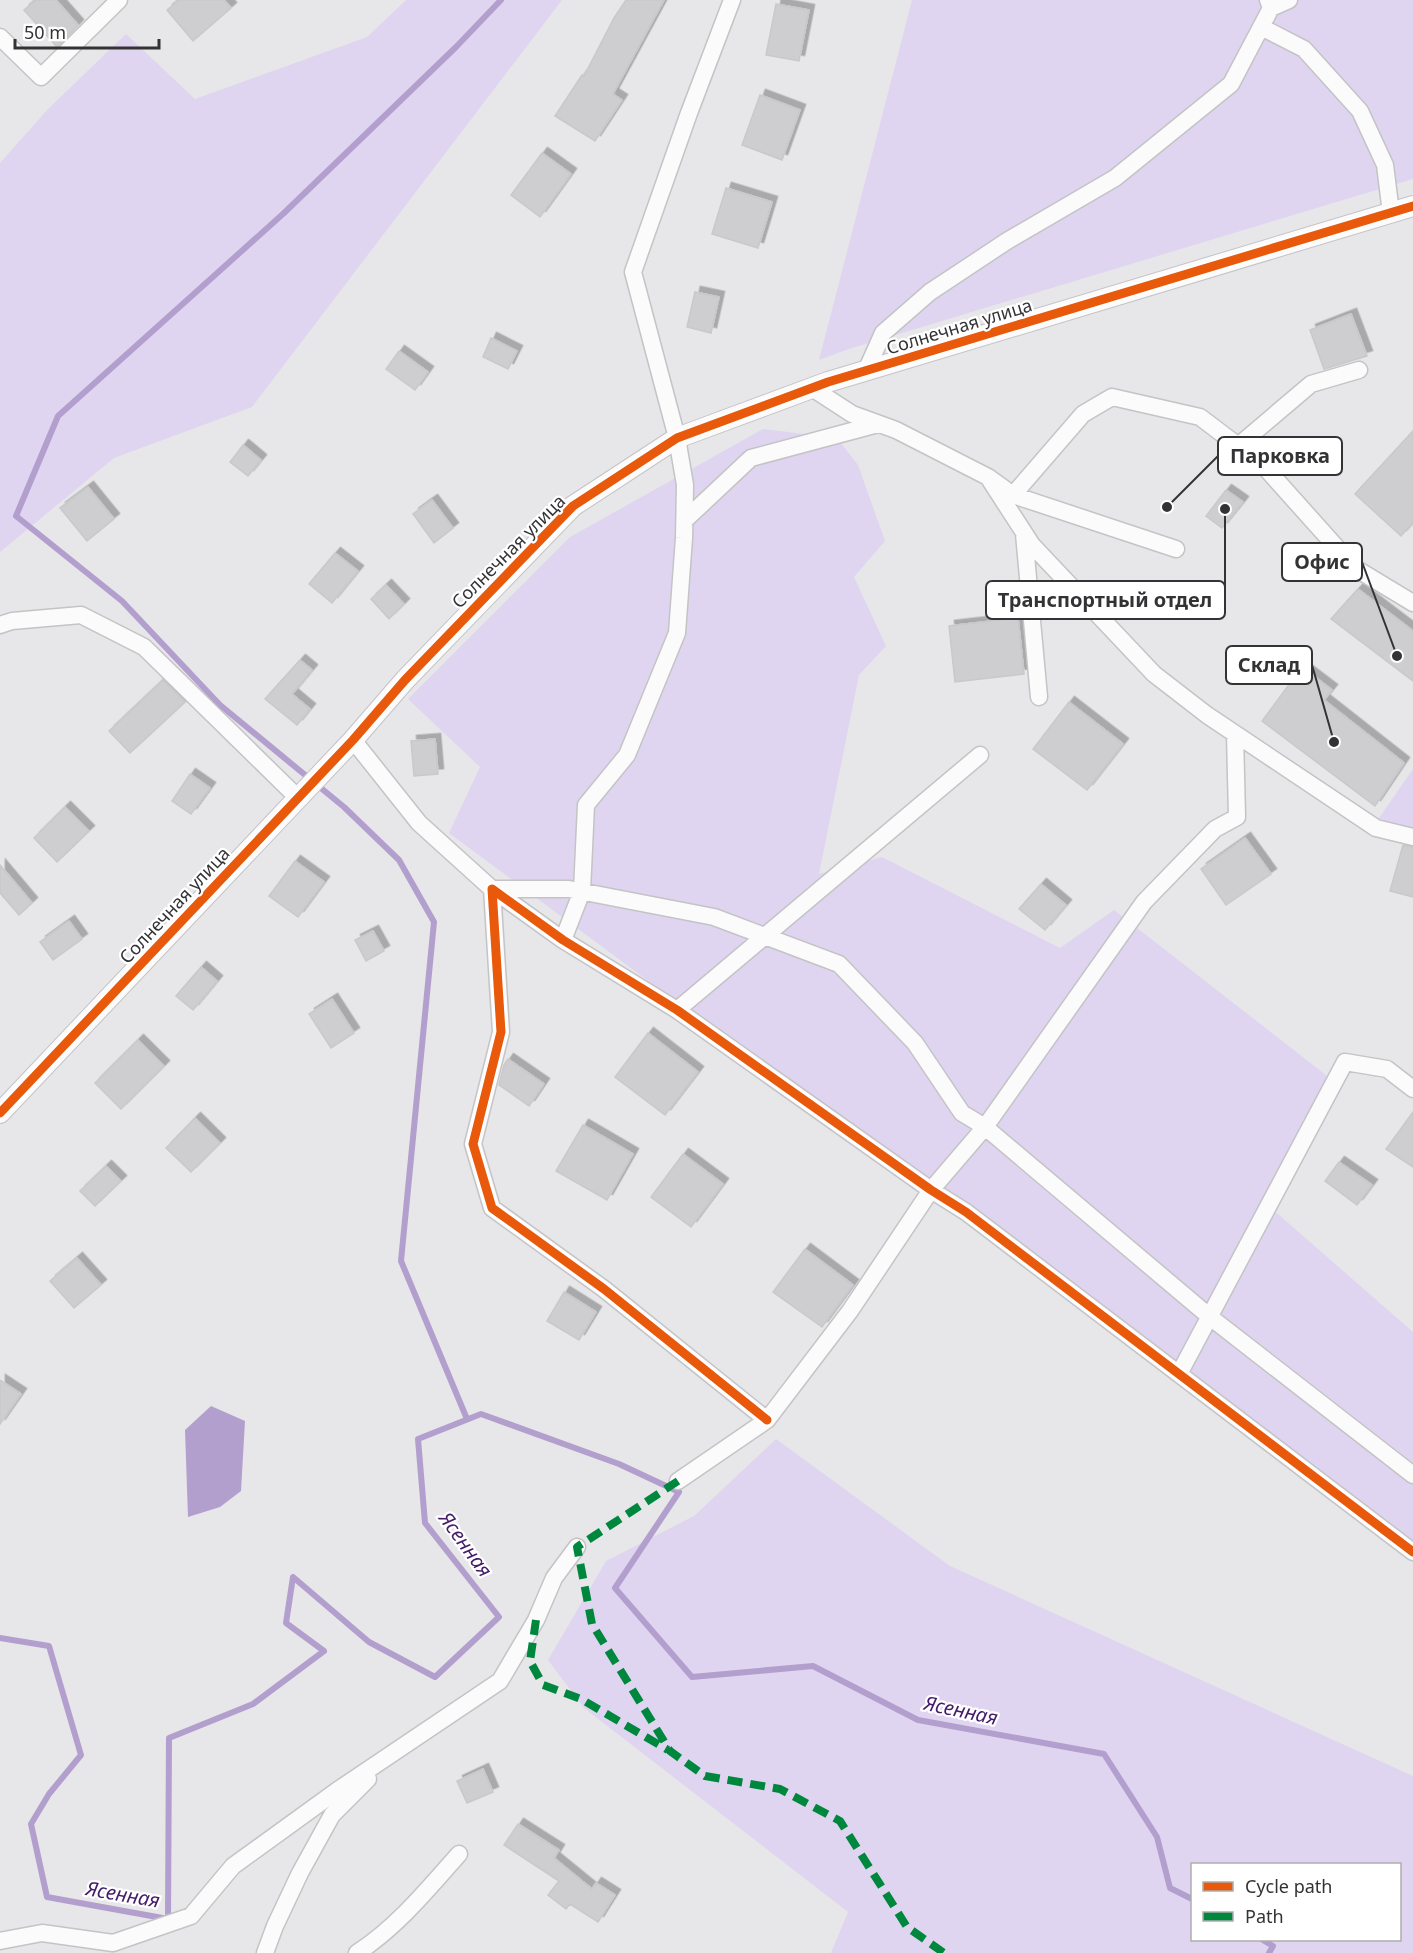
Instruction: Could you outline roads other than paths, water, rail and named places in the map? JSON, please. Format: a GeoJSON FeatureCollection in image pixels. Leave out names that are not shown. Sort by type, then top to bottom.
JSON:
{"type":"FeatureCollection","features":[{"type":"Feature","properties":{"kind":"street"},"geometry":{"type":"LineString","coordinates":[[0,37],[41,77],[119,0]]}},
{"type":"Feature","properties":{"kind":"street"},"geometry":{"type":"LineString","coordinates":[[563,940],[582,891],[585,805],[627,755],[677,633],[685,520],[685,485],[677,438],[633,272],[689,112],[732,0]]}},
{"type":"Feature","properties":{"kind":"street"},"geometry":{"type":"LineString","coordinates":[[867,371],[883,333],[930,292],[1007,241],[1115,178],[1231,84],[1261,27],[1269,4],[1289,0]]}},
{"type":"Feature","properties":{"kind":"street"},"geometry":{"type":"LineString","coordinates":[[1261,27],[1304,49],[1360,111],[1385,165],[1391,213]]}},
{"type":"Feature","properties":{"kind":"street","name":"Солнечная улица"},"geometry":{"type":"LineString","coordinates":[[0,1113],[353,740],[405,681],[573,506],[677,438],[812,388],[1413,206]]}},
{"type":"Feature","properties":{"kind":"street"},"geometry":{"type":"LineString","coordinates":[[1238,446],[1311,384],[1359,370]]}},
{"type":"Feature","properties":{"kind":"street"},"geometry":{"type":"LineString","coordinates":[[812,388],[852,414],[896,430],[988,477],[1013,495],[1176,549]]}},
{"type":"Feature","properties":{"kind":"street"},"geometry":{"type":"LineString","coordinates":[[1013,495],[1083,414],[1112,397],[1200,417],[1262,464],[1355,568],[1413,603]]}},
{"type":"Feature","properties":{"kind":"street"},"geometry":{"type":"LineString","coordinates":[[685,520],[751,458],[878,424]]}},
{"type":"Feature","properties":{"kind":"street"},"geometry":{"type":"LineString","coordinates":[[988,477],[1032,545],[1154,674],[1235,734],[1376,828],[1413,837]]}},
{"type":"Feature","properties":{"kind":"street"},"geometry":{"type":"LineString","coordinates":[[1024,534],[1039,697]]}},
{"type":"Feature","properties":{"kind":"street"},"geometry":{"type":"LineString","coordinates":[[0,625],[12,621],[81,615],[144,647],[298,798]]}},
{"type":"Feature","properties":{"kind":"street"},"geometry":{"type":"LineString","coordinates":[[678,1481],[767,1420],[850,1311],[931,1190],[985,1127],[1144,903],[1215,829],[1237,817],[1235,734]]}},
{"type":"Feature","properties":{"kind":"street"},"geometry":{"type":"LineString","coordinates":[[353,740],[419,823],[492,890],[563,940],[677,1010],[931,1190],[966,1212],[1413,1552]]}},
{"type":"Feature","properties":{"kind":"street"},"geometry":{"type":"LineString","coordinates":[[677,1010],[980,756]]}},
{"type":"Feature","properties":{"kind":"street"},"geometry":{"type":"LineString","coordinates":[[492,890],[569,889],[714,917],[839,964],[915,1043],[962,1113],[985,1127],[1210,1317],[1413,1475]]}},
{"type":"Feature","properties":{"kind":"street"},"geometry":{"type":"LineString","coordinates":[[492,890],[501,1032],[473,1144],[492,1208],[604,1289],[767,1420]]}},
{"type":"Feature","properties":{"kind":"street"},"geometry":{"type":"LineString","coordinates":[[1179,1374],[1345,1062],[1387,1069],[1413,1089]]}},
{"type":"Feature","properties":{"kind":"street"},"geometry":{"type":"LineString","coordinates":[[0,1941],[42,1933],[113,1943],[191,1916],[233,1866],[338,1790],[500,1681],[536,1620],[554,1578],[577,1547]]}},
{"type":"Feature","properties":{"kind":"street"},"geometry":{"type":"LineString","coordinates":[[265,1953],[274,1926],[332,1815],[399,1749]]}},
{"type":"Feature","properties":{"kind":"street"},"geometry":{"type":"LineString","coordinates":[[357,1953],[383,1933],[418,1900],[459,1854]]}},
{"type":"Feature","properties":{"kind":"waterway"},"geometry":{"type":"LineString","coordinates":[[467,1419],[401,1261],[434,922],[399,860],[344,807],[220,705],[122,601],[16,516],[58,416],[284,213],[456,47],[501,0]]}},
{"type":"Feature","properties":{"kind":"waterway","name":"Ясенная"},"geometry":{"type":"LineString","coordinates":[[0,1638],[49,1646],[81,1755],[49,1794],[31,1824],[47,1897],[168,1919],[169,1738],[253,1704],[324,1651],[286,1623],[293,1577],[369,1642],[435,1677],[499,1617],[425,1523],[418,1439],[481,1414],[619,1464],[679,1492],[615,1588],[692,1677],[813,1666],[918,1720],[1104,1754],[1157,1837],[1170,1888],[1191,1898]]}},
{"type":"Feature","properties":{"kind":"waterway","name":"Ясенная"},"geometry":{"type":"LineString","coordinates":[[1265,1941],[1273,1946],[1269,1953]]}},
{"type":"Feature","properties":{"kind":"place","name":"Парковка"},"geometry":{"type":"Point","coordinates":[1167,507]}},
{"type":"Feature","properties":{"kind":"place","name":"Транспортный отдел"},"geometry":{"type":"Point","coordinates":[1225,509]}},
{"type":"Feature","properties":{"kind":"place","name":"Офис"},"geometry":{"type":"Point","coordinates":[1397,656]}},
{"type":"Feature","properties":{"kind":"place","name":"Склад"},"geometry":{"type":"Point","coordinates":[1334,742]}}]}
